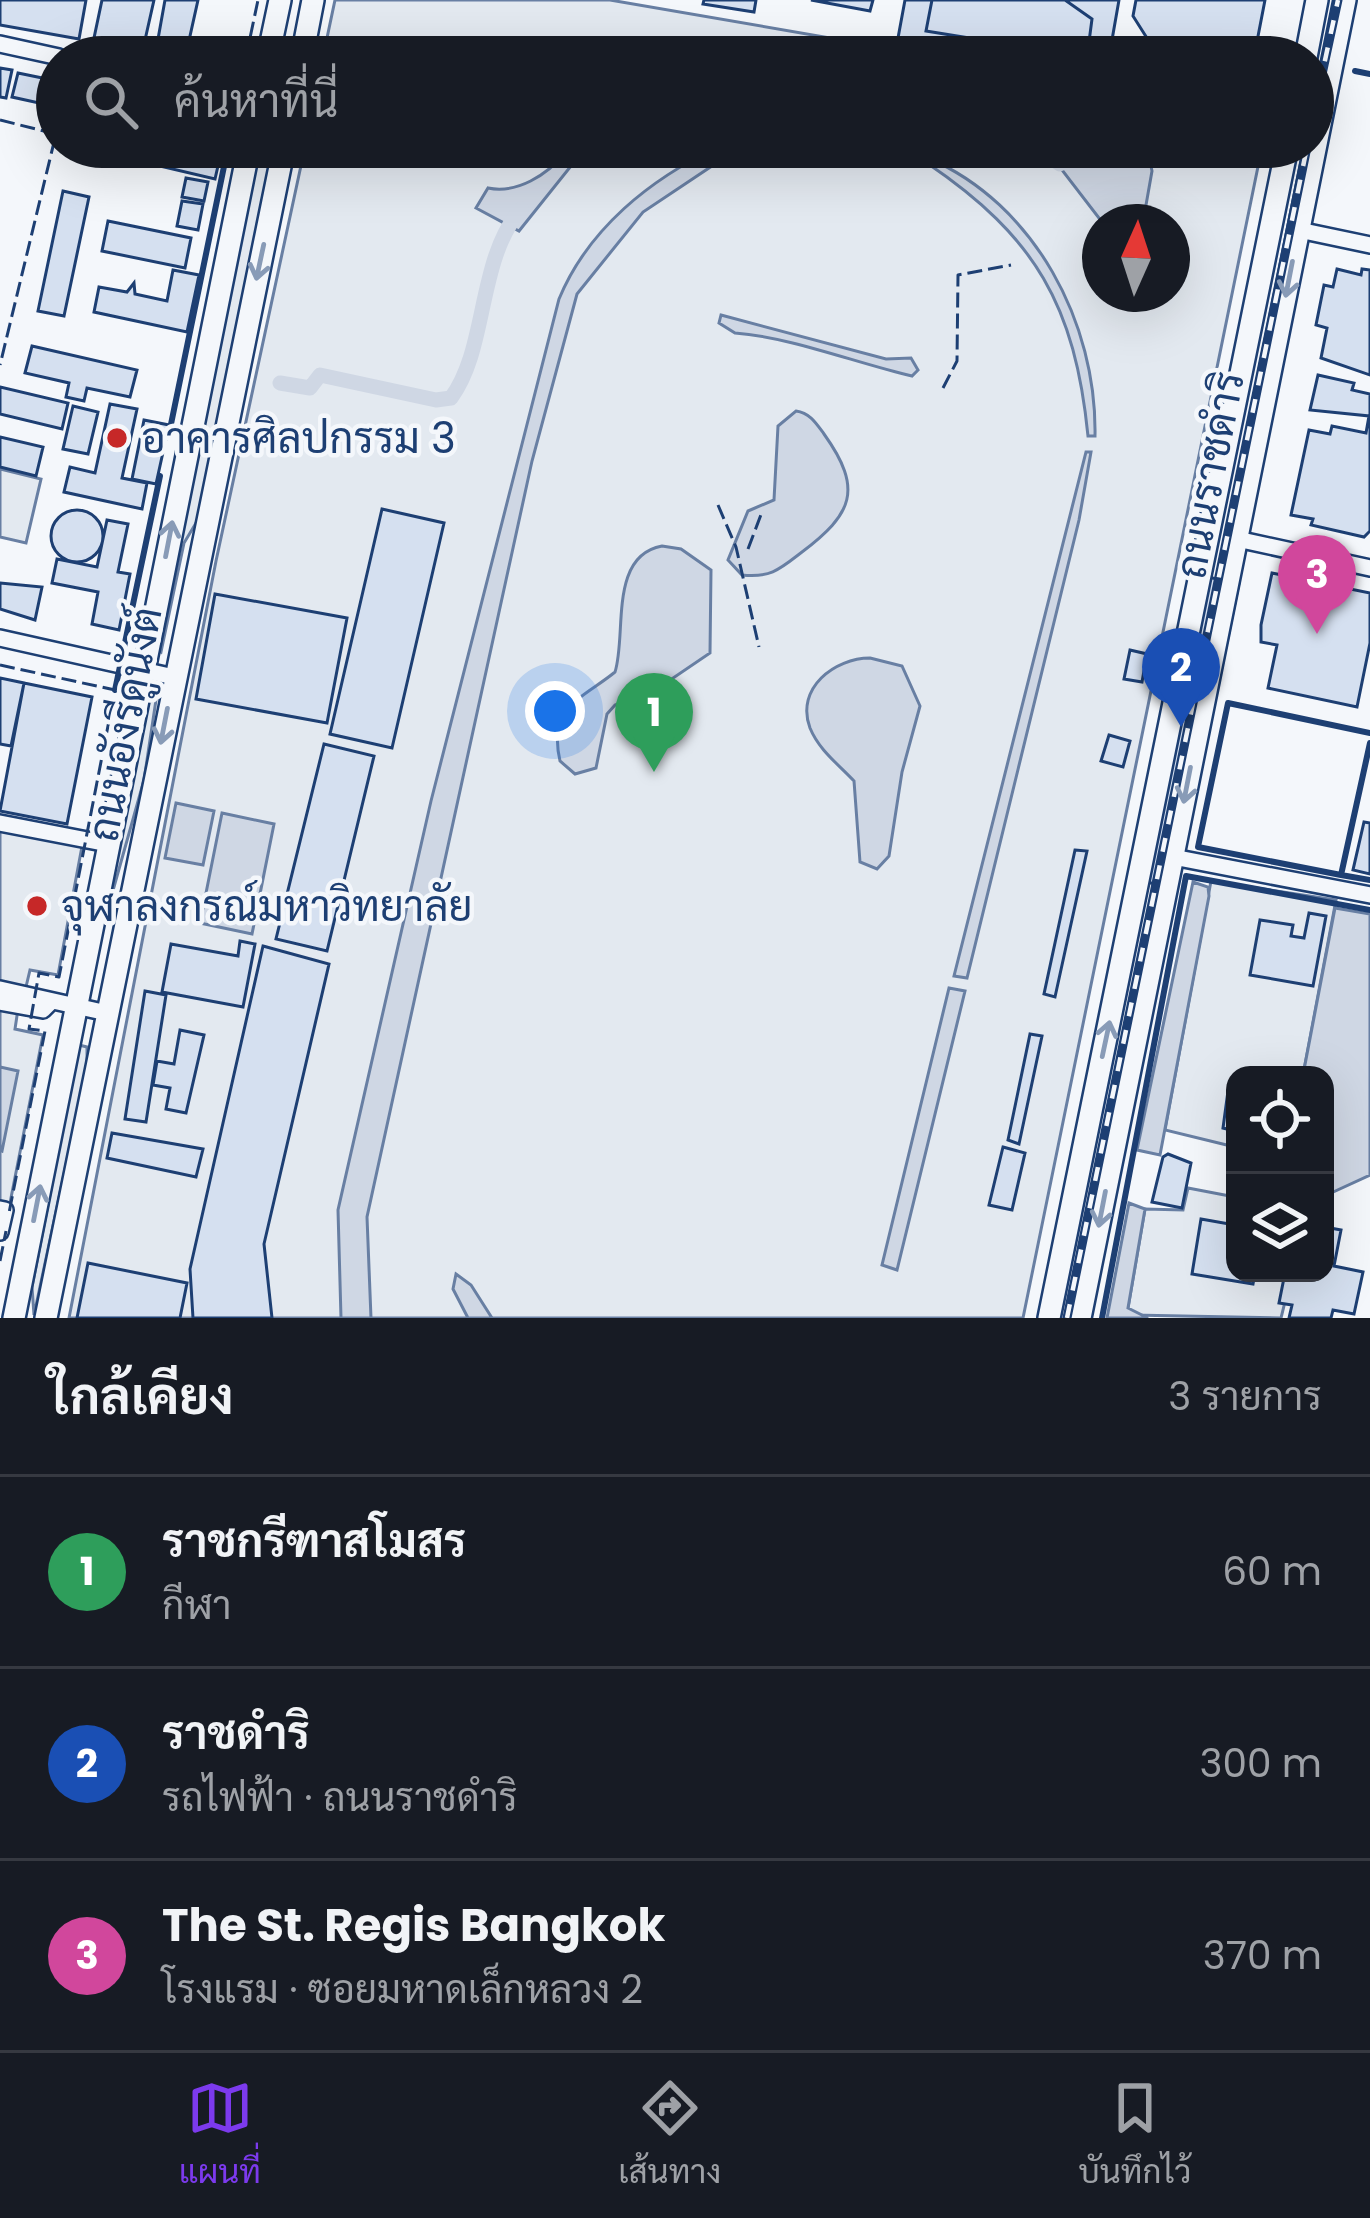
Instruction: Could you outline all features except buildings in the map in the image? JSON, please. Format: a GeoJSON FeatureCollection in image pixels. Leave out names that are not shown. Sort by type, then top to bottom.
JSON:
{"type":"FeatureCollection","features":[{"type":"Feature","properties":{"kind":"main road"},"geometry":{"type":"LineString","coordinates":[[272,36],[280,0]]}},
{"type":"Feature","properties":{"kind":"main road"},"geometry":{"type":"LineString","coordinates":[[306,36],[313,0]]}},
{"type":"Feature","properties":{"kind":"main road"},"geometry":{"type":"LineString","coordinates":[[1310,36],[1317,0]]}},
{"type":"Feature","properties":{"kind":"main road","name":"ถนนราชดำริ"},"geometry":{"type":"LineString","coordinates":[[1334,55],[1345,0]]}},
{"type":"Feature","properties":{"kind":"main road","name":"ถนนอังรีดูนังต์"},"geometry":{"type":"LineString","coordinates":[[14,1318],[245,168]]}},
{"type":"Feature","properties":{"kind":"main road","name":"ถนนอังรีดูนังต์"},"geometry":{"type":"LineString","coordinates":[[46,1318],[280,168]]}},
{"type":"Feature","properties":{"kind":"main road","name":"ถนนราชดำริ"},"geometry":{"type":"LineString","coordinates":[[1048,1318],[1283,168]]}},
{"type":"Feature","properties":{"kind":"main road","name":"ถนนราชดำริ"},"geometry":{"type":"LineString","coordinates":[[1080,1318],[1311,168]]}},
{"type":"Feature","properties":{"kind":"main road"},"geometry":{"type":"LineString","coordinates":[[1271,225],[1299,230]]}},
{"type":"Feature","properties":{"kind":"main road"},"geometry":{"type":"LineString","coordinates":[[1208,533],[1237,539]]}},
{"type":"Feature","properties":{"kind":"main road"},"geometry":{"type":"LineString","coordinates":[[1083,1151],[1112,1158]]}},
{"type":"Feature","properties":{"kind":"street"},"geometry":{"type":"LineString","coordinates":[[0,44],[36,52]]}},
{"type":"Feature","properties":{"kind":"street"},"geometry":{"type":"LineString","coordinates":[[1299,230],[1370,245]]}},
{"type":"Feature","properties":{"kind":"street"},"geometry":{"type":"LineString","coordinates":[[1237,539],[1370,568]]}},
{"type":"Feature","properties":{"kind":"street"},"geometry":{"type":"LineString","coordinates":[[0,638],[174,677]]}},
{"type":"Feature","properties":{"kind":"street"},"geometry":{"type":"LineString","coordinates":[[0,823],[108,844]]}},
{"type":"Feature","properties":{"kind":"street"},"geometry":{"type":"LineString","coordinates":[[1173,856],[1370,895]]}},
{"type":"Feature","properties":{"kind":"street"},"geometry":{"type":"LineString","coordinates":[[0,988],[107,1013]]}},
{"type":"Feature","properties":{"kind":"street"},"geometry":{"type":"LineString","coordinates":[[0,1002],[43,1010],[50,1003]]}},
{"type":"Feature","properties":{"kind":"street"},"geometry":{"type":"LineString","coordinates":[[0,1232],[2,1209]]}},
{"type":"Feature","properties":{"kind":"shaded area"},"geometry":{"type":"Polygon","coordinates":[[[335,0],[610,0],[818,36],[327,36],[335,0]]]}},
{"type":"Feature","properties":{"kind":"shaded area"},"geometry":{"type":"Polygon","coordinates":[[[254,168],[269,168],[199,518],[184,543],[161,652],[157,649],[254,168]]]}},
{"type":"Feature","properties":{"kind":"shaded area"},"geometry":{"type":"Polygon","coordinates":[[[300,168],[1258,168],[1023,1318],[69,1318],[216,561],[300,168]]]}},
{"type":"Feature","properties":{"kind":"shaded area"},"geometry":{"type":"Polygon","coordinates":[[[569,168],[519,231],[476,208],[488,188],[510,188],[549,169],[569,168]]]}},
{"type":"Feature","properties":{"kind":"shaded area"},"geometry":{"type":"Polygon","coordinates":[[[679,168],[709,168],[643,212],[577,294],[532,461],[367,1217],[371,1318],[341,1318],[338,1210],[431,801],[559,299],[604,229],[679,168]]]}},
{"type":"Feature","properties":{"kind":"shaded area"},"geometry":{"type":"Polygon","coordinates":[[[934,168],[946,168],[966,179],[1000,205],[1052,272],[1085,351],[1095,436],[1088,436],[1073,349],[1044,278],[996,219],[934,168]]]}},
{"type":"Feature","properties":{"kind":"shaded area"},"geometry":{"type":"Polygon","coordinates":[[[1063,168],[1151,168],[1146,204],[1088,204],[1063,168]]]}},
{"type":"Feature","properties":{"kind":"shaded area"},"geometry":{"type":"Polygon","coordinates":[[[721,315],[886,359],[911,358],[918,370],[912,376],[800,345],[735,333],[719,323],[721,315]]]}},
{"type":"Feature","properties":{"kind":"shaded area"},"geometry":{"type":"Polygon","coordinates":[[[796,411],[812,419],[837,454],[848,486],[847,500],[832,525],[787,563],[768,574],[742,575],[728,560],[748,511],[774,500],[778,426],[796,411]]]}},
{"type":"Feature","properties":{"kind":"shaded area"},"geometry":{"type":"Polygon","coordinates":[[[1086,452],[1091,452],[1079,520],[967,978],[954,976],[1086,452]]]}},
{"type":"Feature","properties":{"kind":"shaded area"},"geometry":{"type":"Polygon","coordinates":[[[0,469],[41,479],[26,543],[0,537],[0,469]]]}},
{"type":"Feature","properties":{"kind":"shaded area"},"geometry":{"type":"Polygon","coordinates":[[[662,546],[681,549],[711,570],[710,653],[657,689],[615,705],[607,714],[596,768],[575,774],[560,761],[559,727],[571,705],[615,672],[627,581],[645,553],[662,546]]]}},
{"type":"Feature","properties":{"kind":"shaded area"},"geometry":{"type":"Polygon","coordinates":[[[870,658],[902,666],[920,706],[902,772],[889,856],[877,869],[860,862],[854,781],[818,743],[807,714],[808,700],[821,678],[844,663],[870,658]]]}},
{"type":"Feature","properties":{"kind":"shaded area"},"geometry":{"type":"Polygon","coordinates":[[[156,700],[144,780],[105,919],[146,702],[156,700]]]}},
{"type":"Feature","properties":{"kind":"shaded area"},"geometry":{"type":"Polygon","coordinates":[[[176,803],[214,811],[203,865],[165,858],[176,803]]]}},
{"type":"Feature","properties":{"kind":"shaded area"},"geometry":{"type":"Polygon","coordinates":[[[222,813],[274,824],[252,934],[200,923],[222,813]]]}},
{"type":"Feature","properties":{"kind":"shaded area"},"geometry":{"type":"Polygon","coordinates":[[[0,825],[83,841],[58,975],[30,970],[25,991],[0,986],[0,825]]]}},
{"type":"Feature","properties":{"kind":"shaded area"},"geometry":{"type":"Polygon","coordinates":[[[1211,881],[1336,900],[1305,1066],[1226,1066],[1226,1145],[1165,1130],[1211,881]]]}},
{"type":"Feature","properties":{"kind":"shaded area"},"geometry":{"type":"Polygon","coordinates":[[[1193,882],[1208,887],[1209,896],[1160,1155],[1137,1150],[1193,882]]]}},
{"type":"Feature","properties":{"kind":"shaded area"},"geometry":{"type":"Polygon","coordinates":[[[1335,908],[1370,914],[1370,1175],[1334,1192],[1334,1066],[1305,1066],[1335,908]]]}},
{"type":"Feature","properties":{"kind":"shaded area"},"geometry":{"type":"Polygon","coordinates":[[[949,988],[965,991],[897,1270],[882,1265],[949,988]]]}},
{"type":"Feature","properties":{"kind":"shaded area"},"geometry":{"type":"Polygon","coordinates":[[[0,1006],[18,1009],[15,1029],[43,1035],[9,1208],[0,1206],[0,1006]]]}},
{"type":"Feature","properties":{"kind":"shaded area"},"geometry":{"type":"Polygon","coordinates":[[[79,1045],[87,1047],[87,1066],[34,1315],[32,1287],[79,1045]]]}},
{"type":"Feature","properties":{"kind":"shaded area"},"geometry":{"type":"Polygon","coordinates":[[[0,1067],[18,1071],[2,1151],[0,1150],[0,1067]]]}},
{"type":"Feature","properties":{"kind":"shaded area"},"geometry":{"type":"Polygon","coordinates":[[[1188,1188],[1226,1195],[1226,1282],[1290,1282],[1281,1318],[1132,1315],[1128,1308],[1145,1209],[1183,1210],[1188,1188]]]}},
{"type":"Feature","properties":{"kind":"shaded area"},"geometry":{"type":"Polygon","coordinates":[[[1129,1203],[1145,1209],[1128,1308],[1148,1318],[1107,1318],[1129,1203]]]}},
{"type":"Feature","properties":{"kind":"shaded area"},"geometry":{"type":"Polygon","coordinates":[[[456,1274],[471,1285],[492,1318],[468,1318],[453,1289],[456,1274]]]}},
{"type":"Feature","properties":{"kind":"waterway"},"geometry":{"type":"LineString","coordinates":[[280,383],[310,388],[320,375],[436,400],[451,398],[471,355],[497,253],[521,209]]}},
{"type":"Feature","properties":{"kind":"railway"},"geometry":{"type":"LineString","coordinates":[[1330,36],[1338,0]]}},
{"type":"Feature","properties":{"kind":"railway"},"geometry":{"type":"LineString","coordinates":[[1067,1318],[1303,168]]}},
{"type":"Feature","properties":{"kind":"fence"},"geometry":{"type":"LineString","coordinates":[[250,36],[258,0]]}},
{"type":"Feature","properties":{"kind":"fence"},"geometry":{"type":"LineString","coordinates":[[0,120],[36,129]]}},
{"type":"Feature","properties":{"kind":"fence"},"geometry":{"type":"LineString","coordinates":[[0,365],[48,168]]}},
{"type":"Feature","properties":{"kind":"fence"},"geometry":{"type":"LineString","coordinates":[[943,388],[957,361],[958,275],[1011,265]]}},
{"type":"Feature","properties":{"kind":"fence"},"geometry":{"type":"LineString","coordinates":[[718,505],[736,547],[759,647]]}},
{"type":"Feature","properties":{"kind":"fence"},"geometry":{"type":"LineString","coordinates":[[748,549],[762,512]]}},
{"type":"Feature","properties":{"kind":"fence"},"geometry":{"type":"LineString","coordinates":[[0,665],[115,690],[59,977],[39,973],[29,1029],[45,1031],[9,1213]]}},
{"type":"Feature","properties":{"kind":"fence"},"geometry":{"type":"LineString","coordinates":[[0,1261],[6,1231]]}},
{"type":"Feature","properties":{"kind":"wall"},"geometry":{"type":"LineString","coordinates":[[1355,71],[1370,74]]}},
{"type":"Feature","properties":{"kind":"wall"},"geometry":{"type":"LineString","coordinates":[[170,429],[224,168]]}},
{"type":"Feature","properties":{"kind":"wall"},"geometry":{"type":"LineString","coordinates":[[115,690],[160,476]]}},
{"type":"Feature","properties":{"kind":"wall"},"geometry":{"type":"LineString","coordinates":[[1370,733],[1228,703],[1198,847],[1341,875],[1370,743]]}},
{"type":"Feature","properties":{"kind":"wall"},"geometry":{"type":"LineString","coordinates":[[1341,875],[1370,880]]}},
{"type":"Feature","properties":{"kind":"wall"},"geometry":{"type":"LineString","coordinates":[[1102,1318],[1186,876],[1370,910]]}},
{"type":"Feature","properties":{"kind":"place","name":"อาคารศิลปกรรม 3"},"geometry":{"type":"Point","coordinates":[117,438]}},
{"type":"Feature","properties":{"kind":"place","name":"The St. Regis Bangkok"},"geometry":{"type":"Point","coordinates":[1317,634]}},
{"type":"Feature","properties":{"kind":"place","name":"ราชดำริ"},"geometry":{"type":"Point","coordinates":[1181,727]}},
{"type":"Feature","properties":{"kind":"place","name":"ราชกรีฑาสโมสร"},"geometry":{"type":"Point","coordinates":[654,772]}},
{"type":"Feature","properties":{"kind":"place","name":"จุฬาลงกรณ์มหาวิทยาลัย"},"geometry":{"type":"Point","coordinates":[37,906]}}]}
